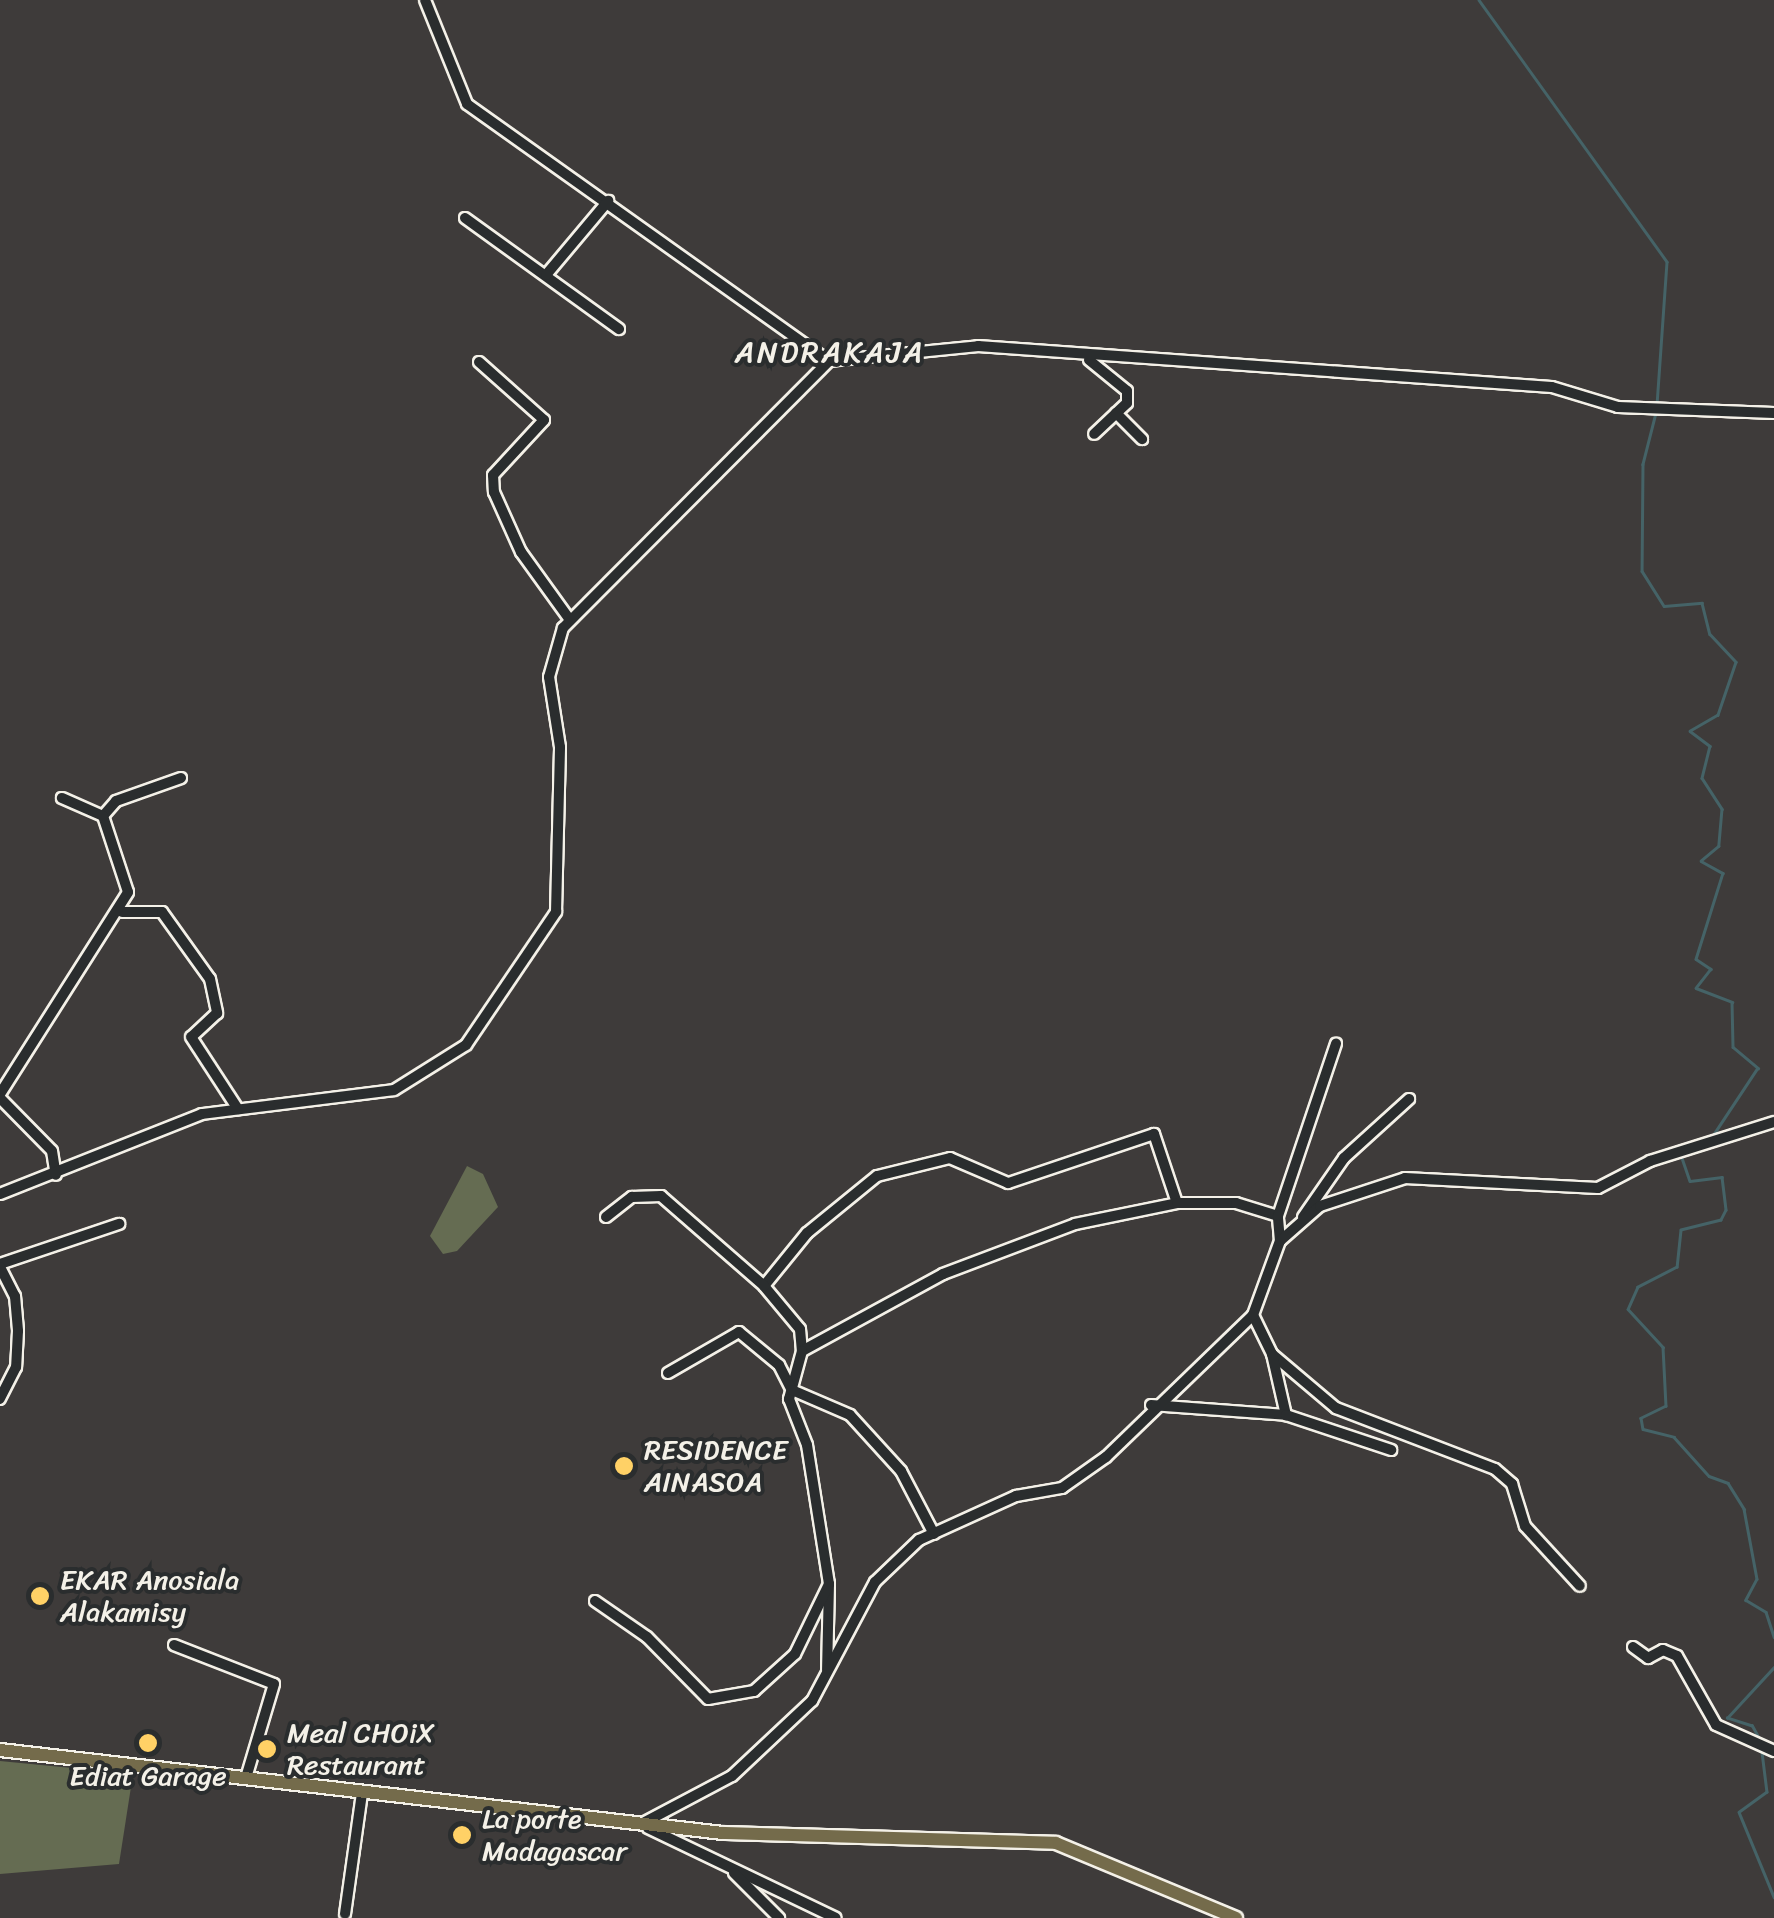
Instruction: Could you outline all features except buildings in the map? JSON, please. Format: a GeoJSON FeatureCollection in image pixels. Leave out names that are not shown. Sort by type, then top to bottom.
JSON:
{"type":"FeatureCollection","features":[{"type":"Feature","properties":{"kind":"main road"},"geometry":{"type":"LineString","coordinates":[[0,1750],[638,1824],[1056,1843],[1236,1918]]}},
{"type":"Feature","properties":{"kind":"street"},"geometry":{"type":"LineString","coordinates":[[425,0],[467,104],[828,361]]}},
{"type":"Feature","properties":{"kind":"street"},"geometry":{"type":"LineString","coordinates":[[546,275],[608,201]]}},
{"type":"Feature","properties":{"kind":"street"},"geometry":{"type":"LineString","coordinates":[[465,218],[618,329]]}},
{"type":"Feature","properties":{"kind":"street"},"geometry":{"type":"LineString","coordinates":[[0,1194],[56,1175],[143,1134],[238,1109],[394,1090],[428,1072],[466,1044],[556,912],[560,746],[550,655],[570,620],[828,361],[978,346],[1089,360],[1552,387],[1643,408],[1774,413]]}},
{"type":"Feature","properties":{"kind":"street"},"geometry":{"type":"LineString","coordinates":[[1089,360],[1127,392],[1116,413],[1094,434]]}},
{"type":"Feature","properties":{"kind":"street"},"geometry":{"type":"LineString","coordinates":[[479,362],[544,420],[493,475],[494,492],[521,552],[570,620]]}},
{"type":"Feature","properties":{"kind":"street"},"geometry":{"type":"LineString","coordinates":[[1116,413],[1142,439]]}},
{"type":"Feature","properties":{"kind":"street"},"geometry":{"type":"LineString","coordinates":[[104,816],[116,801],[181,778]]}},
{"type":"Feature","properties":{"kind":"street"},"geometry":{"type":"LineString","coordinates":[[56,1175],[52,1151],[0,1096],[4,1074],[122,912],[128,892],[104,816],[62,798]]}},
{"type":"Feature","properties":{"kind":"street"},"geometry":{"type":"LineString","coordinates":[[122,912],[162,912],[210,979],[217,1013],[191,1038],[238,1109]]}},
{"type":"Feature","properties":{"kind":"street"},"geometry":{"type":"LineString","coordinates":[[1280,1241],[1278,1216],[1336,1044]]}},
{"type":"Feature","properties":{"kind":"street"},"geometry":{"type":"LineString","coordinates":[[638,1824],[683,1810],[732,1776],[812,1701],[875,1582],[934,1534],[1078,1479],[1151,1406],[1252,1316],[1280,1241],[1302,1218],[1344,1158],[1409,1099]]}},
{"type":"Feature","properties":{"kind":"street"},"geometry":{"type":"LineString","coordinates":[[1302,1218],[1404,1178],[1598,1188],[1650,1160],[1774,1122]]}},
{"type":"Feature","properties":{"kind":"street"},"geometry":{"type":"LineString","coordinates":[[764,1286],[807,1234],[877,1176],[950,1158],[1008,1184],[1154,1134],[1177,1203]]}},
{"type":"Feature","properties":{"kind":"street"},"geometry":{"type":"LineString","coordinates":[[606,1217],[632,1197],[661,1196],[764,1286],[800,1329],[802,1351],[792,1390]]}},
{"type":"Feature","properties":{"kind":"street"},"geometry":{"type":"LineString","coordinates":[[802,1351],[979,1258],[1076,1224],[1177,1203],[1236,1203],[1278,1216]]}},
{"type":"Feature","properties":{"kind":"street"},"geometry":{"type":"LineString","coordinates":[[0,1399],[16,1367],[18,1331],[16,1296],[0,1266],[119,1224]]}},
{"type":"Feature","properties":{"kind":"street"},"geometry":{"type":"LineString","coordinates":[[1252,1316],[1272,1354],[1286,1415]]}},
{"type":"Feature","properties":{"kind":"street"},"geometry":{"type":"LineString","coordinates":[[668,1373],[739,1332],[779,1365],[792,1390],[829,1584],[827,1672]]}},
{"type":"Feature","properties":{"kind":"street"},"geometry":{"type":"LineString","coordinates":[[1272,1354],[1336,1408],[1494,1468],[1512,1484],[1525,1526],[1580,1586]]}},
{"type":"Feature","properties":{"kind":"street"},"geometry":{"type":"LineString","coordinates":[[792,1390],[850,1414],[901,1471],[934,1534]]}},
{"type":"Feature","properties":{"kind":"street"},"geometry":{"type":"LineString","coordinates":[[1151,1406],[1286,1415],[1392,1450]]}},
{"type":"Feature","properties":{"kind":"street"},"geometry":{"type":"LineString","coordinates":[[595,1601],[647,1636],[708,1699],[754,1691],[796,1654],[829,1584]]}},
{"type":"Feature","properties":{"kind":"street"},"geometry":{"type":"LineString","coordinates":[[174,1645],[274,1684],[246,1778]]}},
{"type":"Feature","properties":{"kind":"street"},"geometry":{"type":"LineString","coordinates":[[1633,1648],[1648,1658],[1662,1650],[1677,1656],[1706,1715],[1754,1746],[1774,1751]]}},
{"type":"Feature","properties":{"kind":"street"},"geometry":{"type":"LineString","coordinates":[[345,1914],[362,1793]]}},
{"type":"Feature","properties":{"kind":"street"},"geometry":{"type":"LineString","coordinates":[[638,1824],[836,1918]]}},
{"type":"Feature","properties":{"kind":"street"},"geometry":{"type":"LineString","coordinates":[[727,1866],[779,1918]]}},
{"type":"Feature","properties":{"kind":"green space"},"geometry":{"type":"Polygon","coordinates":[[[467,1166],[483,1174],[498,1207],[457,1251],[443,1254],[430,1236],[467,1166]]]}},
{"type":"Feature","properties":{"kind":"green space"},"geometry":{"type":"Polygon","coordinates":[[[0,1761],[133,1774],[119,1864],[0,1874],[0,1761]]]}},
{"type":"Feature","properties":{"kind":"waterway"},"geometry":{"type":"LineString","coordinates":[[1479,0],[1667,262],[1657,405]]}},
{"type":"Feature","properties":{"kind":"waterway"},"geometry":{"type":"LineString","coordinates":[[1656,413],[1643,464],[1642,571],[1664,606],[1702,603],[1710,634],[1736,662],[1718,715],[1690,731],[1710,746],[1702,778],[1722,809],[1719,846],[1701,861],[1723,873],[1696,959],[1711,969],[1696,988],[1732,1002],[1733,1047],[1758,1068],[1713,1136]]}},
{"type":"Feature","properties":{"kind":"waterway"},"geometry":{"type":"LineString","coordinates":[[1682,1158],[1690,1181],[1722,1177],[1726,1210],[1721,1220],[1681,1230],[1677,1267],[1638,1287],[1628,1309],[1663,1347],[1666,1406],[1641,1418],[1643,1429],[1674,1437],[1709,1476],[1728,1483],[1744,1509],[1757,1579],[1746,1600],[1766,1612],[1774,1637]]}},
{"type":"Feature","properties":{"kind":"waterway"},"geometry":{"type":"LineString","coordinates":[[1762,1744],[1752,1726],[1727,1718],[1774,1667]]}},
{"type":"Feature","properties":{"kind":"waterway"},"geometry":{"type":"LineString","coordinates":[[1762,1752],[1767,1792],[1739,1812],[1774,1897]]}},
{"type":"Feature","properties":{"kind":"place","name":"RESIDENCE AINASOA"},"geometry":{"type":"Point","coordinates":[624,1466]}},
{"type":"Feature","properties":{"kind":"place","name":"EKAR Anosiala Alakamisy"},"geometry":{"type":"Point","coordinates":[40,1596]}},
{"type":"Feature","properties":{"kind":"place","name":"Ediat Garage"},"geometry":{"type":"Point","coordinates":[148,1743]}},
{"type":"Feature","properties":{"kind":"place","name":"Meal CHOiX Restaurant"},"geometry":{"type":"Point","coordinates":[267,1749]}},
{"type":"Feature","properties":{"kind":"place","name":"La porte Madagascar"},"geometry":{"type":"Point","coordinates":[462,1835]}},
{"type":"Feature","properties":{"kind":"district","name":"ANDRAKAJA"},"geometry":{"type":"Point","coordinates":[830,352]}}]}
